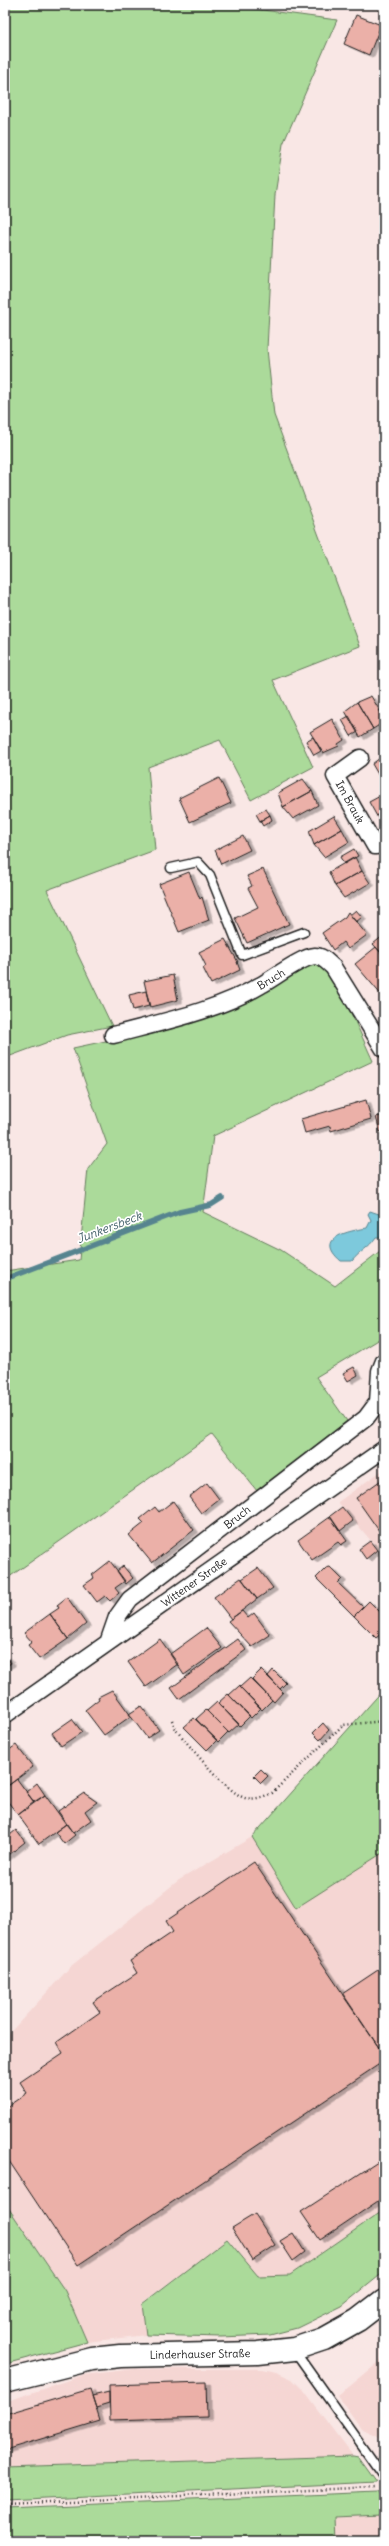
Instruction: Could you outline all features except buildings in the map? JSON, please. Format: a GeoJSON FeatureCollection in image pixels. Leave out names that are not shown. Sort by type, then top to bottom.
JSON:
{"type":"FeatureCollection","features":[{"type":"Feature","properties":{"kind":"main road","name":"Linderhauser Straße"},"geometry":{"type":"LineString","coordinates":[[5,2380],[92,2359],[120,2356],[258,2353],[294,2349],[324,2339],[358,2320],[384,2300]]}},
{"type":"Feature","properties":{"kind":"street","name":"Im Brauk"},"geometry":{"type":"LineString","coordinates":[[360,758],[335,776],[375,846],[384,845]]}},
{"type":"Feature","properties":{"kind":"street","name":"Bruch"},"geometry":{"type":"LineString","coordinates":[[113,1035],[200,1011],[249,992],[292,967],[316,956],[322,958],[333,967],[384,1049]]}},
{"type":"Feature","properties":{"kind":"street","name":"Bruch"},"geometry":{"type":"LineString","coordinates":[[109,1640],[117,1617],[130,1599],[366,1418],[381,1400],[380,1371],[384,1361]]}},
{"type":"Feature","properties":{"kind":"street","name":"Wittener Straße"},"geometry":{"type":"LineString","coordinates":[[5,1715],[109,1640],[384,1449]]}},
{"type":"Feature","properties":{"kind":"lane"},"geometry":{"type":"LineString","coordinates":[[171,868],[198,862],[210,875],[242,955],[304,932]]}},
{"type":"Feature","properties":{"kind":"lane"},"geometry":{"type":"LineString","coordinates":[[294,2349],[384,2477]]}},
{"type":"Feature","properties":{"kind":"path"},"geometry":{"type":"LineString","coordinates":[[172,1720],[176,1730],[232,1792],[246,1798],[261,1798],[272,1793],[343,1725],[384,1721]]}},
{"type":"Feature","properties":{"kind":"path"},"geometry":{"type":"LineString","coordinates":[[5,2504],[384,2487]]}},
{"type":"Feature","properties":{"kind":"shaded area"},"geometry":{"type":"Polygon","coordinates":[[[384,1469],[384,1556],[338,1502],[384,1469]]]}},
{"type":"Feature","properties":{"kind":"shaded area"},"geometry":{"type":"Polygon","coordinates":[[[252,1837],[296,1908],[384,1852],[384,2210],[290,2275],[258,2276],[227,2239],[142,2303],[146,2335],[87,2342],[65,2291],[5,2203],[5,2038],[71,1966],[179,1880],[252,1837]]]}},
{"type":"Feature","properties":{"kind":"shaded area"},"geometry":{"type":"Polygon","coordinates":[[[384,2358],[384,2439],[361,2428],[338,2396],[384,2358]]]}},
{"type":"Feature","properties":{"kind":"shaded area"},"geometry":{"type":"Polygon","coordinates":[[[134,2369],[263,2369],[276,2372],[292,2379],[303,2390],[353,2456],[5,2467],[5,2402],[83,2375],[134,2369]]]}},
{"type":"Feature","properties":{"kind":"shaded area"},"geometry":{"type":"Polygon","coordinates":[[[384,2513],[384,2541],[336,2541],[334,2517],[381,2515],[384,2513]]]}},
{"type":"Feature","properties":{"kind":"shaded area"},"geometry":{"type":"Polygon","coordinates":[[[150,2537],[150,2541],[100,2541],[150,2537]]]}},
{"type":"Feature","properties":{"kind":"green space"},"geometry":{"type":"Polygon","coordinates":[[[5,5],[225,5],[337,20],[283,144],[275,195],[267,349],[274,415],[360,646],[273,680],[313,767],[251,800],[220,740],[148,767],[155,850],[47,890],[112,1026],[67,1035],[5,1058],[5,5]]]}},
{"type":"Feature","properties":{"kind":"green space"},"geometry":{"type":"Polygon","coordinates":[[[313,963],[321,967],[339,990],[373,1061],[213,1136],[203,1212],[281,1250],[335,1286],[384,1248],[384,1342],[379,1339],[316,1377],[347,1421],[257,1491],[212,1434],[5,1580],[5,1271],[79,1260],[88,1169],[107,1144],[73,1048],[115,1039],[313,963]]]}},
{"type":"Feature","properties":{"kind":"green space"},"geometry":{"type":"Polygon","coordinates":[[[384,1689],[384,1852],[296,1908],[252,1837],[384,1689]]]}},
{"type":"Feature","properties":{"kind":"green space"},"geometry":{"type":"Polygon","coordinates":[[[5,2203],[65,2291],[87,2342],[5,2364],[5,2203]]]}},
{"type":"Feature","properties":{"kind":"green space"},"geometry":{"type":"Polygon","coordinates":[[[384,2210],[384,2272],[342,2306],[297,2328],[270,2335],[221,2337],[146,2335],[142,2304],[227,2239],[258,2276],[290,2275],[384,2210]]]}},
{"type":"Feature","properties":{"kind":"green space"},"geometry":{"type":"Polygon","coordinates":[[[358,2457],[376,2482],[5,2500],[5,2467],[358,2457]]]}},
{"type":"Feature","properties":{"kind":"green space"},"geometry":{"type":"Polygon","coordinates":[[[377,2492],[384,2501],[384,2513],[381,2515],[335,2517],[336,2541],[150,2541],[150,2537],[100,2541],[5,2541],[5,2508],[377,2492]]]}},
{"type":"Feature","properties":{"kind":"water"},"geometry":{"type":"Polygon","coordinates":[[[370,1211],[379,1214],[384,1223],[384,1237],[376,1237],[352,1261],[341,1261],[333,1253],[331,1246],[332,1241],[344,1233],[367,1228],[371,1220],[368,1214],[370,1211]]]}},
{"type":"Feature","properties":{"kind":"waterway","name":"Junkersbeck"},"geometry":{"type":"LineString","coordinates":[[5,1279],[179,1212],[211,1205],[222,1198]]}}]}
